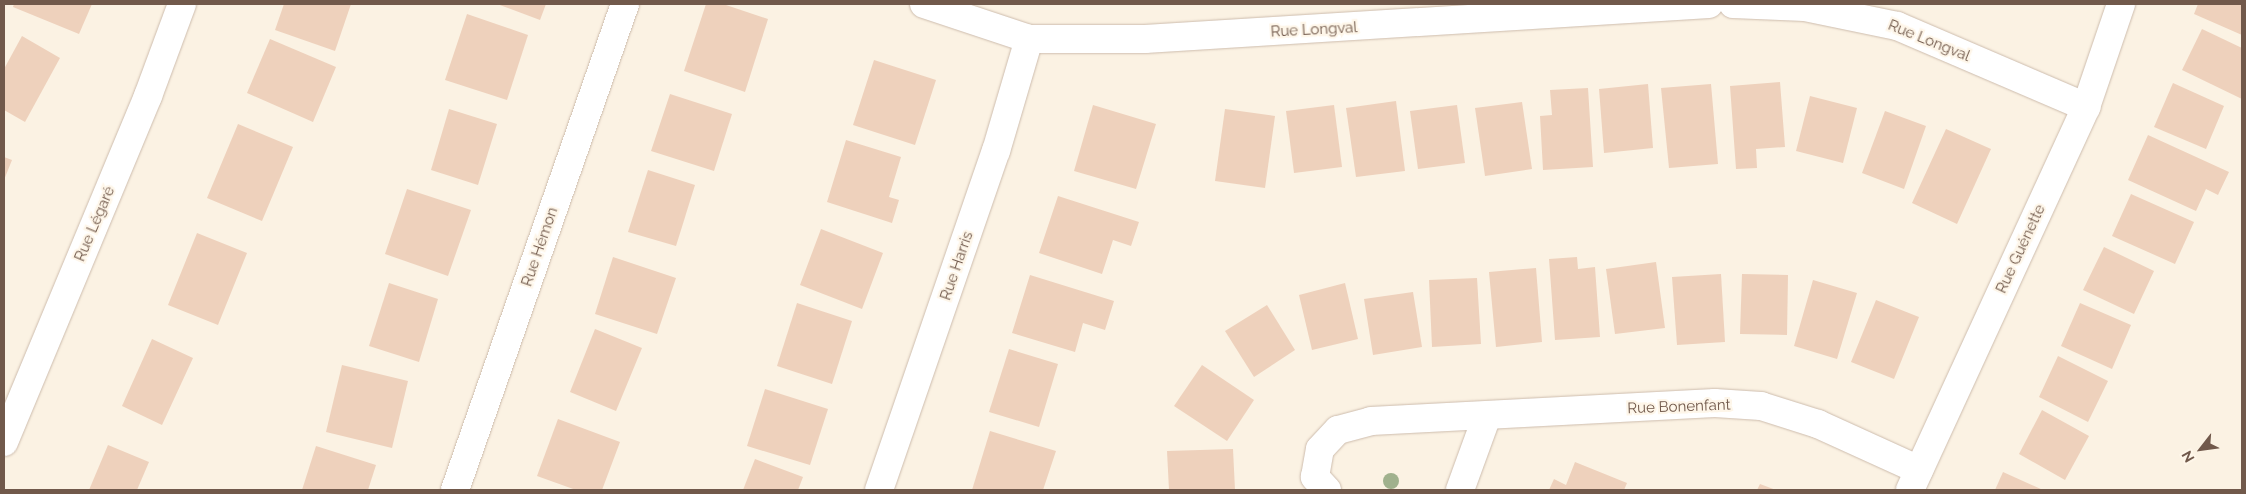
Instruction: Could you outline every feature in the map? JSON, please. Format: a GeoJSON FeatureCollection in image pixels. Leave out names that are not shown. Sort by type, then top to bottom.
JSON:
{"type":"FeatureCollection","features":[{"type":"Feature","properties":{"kind":"street","name":"Rue Légaré"},"geometry":{"type":"LineString","coordinates":[[4,442],[148,96],[182,4]]}},
{"type":"Feature","properties":{"kind":"street","name":"Rue Hémon"},"geometry":{"type":"LineString","coordinates":[[455,490],[625,4]]}},
{"type":"Feature","properties":{"kind":"street","name":"Rue Longval"},"geometry":{"type":"LineString","coordinates":[[924,4],[1029,39],[1145,39],[1709,4]]}},
{"type":"Feature","properties":{"kind":"street","name":"Rue Longval"},"geometry":{"type":"LineString","coordinates":[[1733,4],[1805,7],[1897,26],[2086,107]]}},
{"type":"Feature","properties":{"kind":"street","name":"Rue Guénette"},"geometry":{"type":"LineString","coordinates":[[1914,480],[2086,107],[2122,4]]}},
{"type":"Feature","properties":{"kind":"street","name":"Rue Harris"},"geometry":{"type":"LineString","coordinates":[[878,490],[996,151],[1029,39]]}},
{"type":"Feature","properties":{"kind":"street","name":"Rue Bonenfant"},"geometry":{"type":"LineString","coordinates":[[1328,490],[1315,477],[1320,450],[1338,430],[1370,421],[1715,403],[1761,406],[1818,424],[1914,480]]}},
{"type":"Feature","properties":{"kind":"street"},"geometry":{"type":"LineString","coordinates":[[1460,490],[1487,416]]}},
{"type":"Feature","properties":{"kind":"building"},"geometry":{"type":"Polygon","coordinates":[[[14,4],[92,4],[79,34],[13,7],[14,4]]]}},
{"type":"Feature","properties":{"kind":"building"},"geometry":{"type":"Polygon","coordinates":[[[284,4],[351,4],[335,51],[275,30],[284,4]]]}},
{"type":"Feature","properties":{"kind":"building"},"geometry":{"type":"Polygon","coordinates":[[[497,4],[546,4],[540,20],[497,4]]]}},
{"type":"Feature","properties":{"kind":"building"},"geometry":{"type":"Polygon","coordinates":[[[706,4],[723,4],[768,19],[745,92],[684,71],[706,4]]]}},
{"type":"Feature","properties":{"kind":"building"},"geometry":{"type":"Polygon","coordinates":[[[2198,4],[2242,4],[2242,35],[2194,14],[2198,4]]]}},
{"type":"Feature","properties":{"kind":"building"},"geometry":{"type":"Polygon","coordinates":[[[467,14],[528,35],[507,100],[445,80],[467,14]]]}},
{"type":"Feature","properties":{"kind":"building"},"geometry":{"type":"Polygon","coordinates":[[[2202,29],[2242,48],[2242,99],[2182,70],[2202,29]]]}},
{"type":"Feature","properties":{"kind":"building"},"geometry":{"type":"Polygon","coordinates":[[[22,36],[60,58],[25,122],[4,110],[4,69],[22,36]]]}},
{"type":"Feature","properties":{"kind":"building"},"geometry":{"type":"Polygon","coordinates":[[[270,39],[336,67],[313,122],[247,93],[270,39]]]}},
{"type":"Feature","properties":{"kind":"building"},"geometry":{"type":"Polygon","coordinates":[[[874,60],[936,80],[915,145],[853,125],[874,60]]]}},
{"type":"Feature","properties":{"kind":"building"},"geometry":{"type":"Polygon","coordinates":[[[1780,82],[1785,147],[1756,149],[1757,168],[1736,169],[1730,86],[1780,82]]]}},
{"type":"Feature","properties":{"kind":"building"},"geometry":{"type":"Polygon","coordinates":[[[2173,83],[2224,106],[2206,149],[2154,127],[2173,83]]]}},
{"type":"Feature","properties":{"kind":"building"},"geometry":{"type":"Polygon","coordinates":[[[1648,84],[1653,148],[1604,153],[1599,89],[1648,84]]]}},
{"type":"Feature","properties":{"kind":"building"},"geometry":{"type":"Polygon","coordinates":[[[1711,84],[1718,164],[1669,168],[1661,88],[1711,84]]]}},
{"type":"Feature","properties":{"kind":"building"},"geometry":{"type":"Polygon","coordinates":[[[1588,88],[1593,167],[1543,170],[1540,116],[1552,115],[1550,90],[1588,88]]]}},
{"type":"Feature","properties":{"kind":"building"},"geometry":{"type":"Polygon","coordinates":[[[670,94],[732,114],[714,171],[651,151],[670,94]]]}},
{"type":"Feature","properties":{"kind":"building"},"geometry":{"type":"Polygon","coordinates":[[[1810,96],[1857,108],[1843,163],[1796,151],[1810,96]]]}},
{"type":"Feature","properties":{"kind":"building"},"geometry":{"type":"Polygon","coordinates":[[[1396,101],[1405,171],[1356,177],[1346,108],[1396,101]]]}},
{"type":"Feature","properties":{"kind":"building"},"geometry":{"type":"Polygon","coordinates":[[[1522,102],[1532,169],[1485,176],[1475,108],[1522,102]]]}},
{"type":"Feature","properties":{"kind":"building"},"geometry":{"type":"Polygon","coordinates":[[[1093,105],[1156,124],[1136,189],[1074,171],[1093,105]]]}},
{"type":"Feature","properties":{"kind":"building"},"geometry":{"type":"Polygon","coordinates":[[[1334,105],[1342,167],[1294,173],[1286,111],[1334,105]]]}},
{"type":"Feature","properties":{"kind":"building"},"geometry":{"type":"Polygon","coordinates":[[[1457,105],[1465,163],[1418,169],[1410,111],[1457,105]]]}},
{"type":"Feature","properties":{"kind":"building"},"geometry":{"type":"Polygon","coordinates":[[[449,109],[497,124],[478,185],[431,170],[449,109]]]}},
{"type":"Feature","properties":{"kind":"building"},"geometry":{"type":"Polygon","coordinates":[[[1225,109],[1275,116],[1265,188],[1215,181],[1225,109]]]}},
{"type":"Feature","properties":{"kind":"building"},"geometry":{"type":"Polygon","coordinates":[[[1885,111],[1926,126],[1904,189],[1862,173],[1885,111]]]}},
{"type":"Feature","properties":{"kind":"building"},"geometry":{"type":"Polygon","coordinates":[[[238,124],[293,147],[262,221],[207,198],[238,124]]]}},
{"type":"Feature","properties":{"kind":"building"},"geometry":{"type":"Polygon","coordinates":[[[1946,129],[1991,149],[1957,224],[1912,203],[1946,129]]]}},
{"type":"Feature","properties":{"kind":"building"},"geometry":{"type":"Polygon","coordinates":[[[2148,135],[2229,172],[2218,195],[2206,189],[2196,211],[2128,180],[2148,135]]]}},
{"type":"Feature","properties":{"kind":"building"},"geometry":{"type":"Polygon","coordinates":[[[846,140],[901,157],[889,197],[899,200],[892,223],[827,202],[846,140]]]}},
{"type":"Feature","properties":{"kind":"building"},"geometry":{"type":"Polygon","coordinates":[[[4,157],[12,160],[4,180],[4,157]]]}},
{"type":"Feature","properties":{"kind":"building"},"geometry":{"type":"Polygon","coordinates":[[[648,170],[695,185],[676,246],[628,232],[648,170]]]}},
{"type":"Feature","properties":{"kind":"building"},"geometry":{"type":"Polygon","coordinates":[[[407,189],[471,210],[448,276],[385,254],[407,189]]]}},
{"type":"Feature","properties":{"kind":"building"},"geometry":{"type":"Polygon","coordinates":[[[2131,194],[2194,222],[2175,264],[2112,236],[2131,194]]]}},
{"type":"Feature","properties":{"kind":"building"},"geometry":{"type":"Polygon","coordinates":[[[1058,196],[1139,222],[1131,246],[1113,240],[1102,274],[1039,253],[1058,196]]]}},
{"type":"Feature","properties":{"kind":"building"},"geometry":{"type":"Polygon","coordinates":[[[821,229],[883,253],[862,309],[800,285],[821,229]]]}},
{"type":"Feature","properties":{"kind":"building"},"geometry":{"type":"Polygon","coordinates":[[[197,233],[247,253],[218,325],[168,305],[197,233]]]}},
{"type":"Feature","properties":{"kind":"building"},"geometry":{"type":"Polygon","coordinates":[[[2104,247],[2154,271],[2134,314],[2083,290],[2104,247]]]}},
{"type":"Feature","properties":{"kind":"building"},"geometry":{"type":"Polygon","coordinates":[[[613,257],[676,278],[657,334],[595,314],[613,257]]]}},
{"type":"Feature","properties":{"kind":"building"},"geometry":{"type":"Polygon","coordinates":[[[1577,257],[1578,269],[1595,267],[1600,337],[1555,340],[1549,259],[1577,257]]]}},
{"type":"Feature","properties":{"kind":"building"},"geometry":{"type":"Polygon","coordinates":[[[1656,262],[1665,328],[1615,334],[1606,269],[1656,262]]]}},
{"type":"Feature","properties":{"kind":"building"},"geometry":{"type":"Polygon","coordinates":[[[1536,268],[1542,342],[1496,347],[1489,272],[1536,268]]]}},
{"type":"Feature","properties":{"kind":"building"},"geometry":{"type":"Polygon","coordinates":[[[1721,274],[1725,342],[1677,345],[1672,277],[1721,274]]]}},
{"type":"Feature","properties":{"kind":"building"},"geometry":{"type":"Polygon","coordinates":[[[1742,274],[1788,275],[1787,335],[1740,334],[1742,274]]]}},
{"type":"Feature","properties":{"kind":"building"},"geometry":{"type":"Polygon","coordinates":[[[1030,275],[1114,301],[1105,330],[1083,323],[1075,352],[1012,333],[1030,275]]]}},
{"type":"Feature","properties":{"kind":"building"},"geometry":{"type":"Polygon","coordinates":[[[1477,278],[1481,344],[1432,347],[1429,280],[1477,278]]]}},
{"type":"Feature","properties":{"kind":"building"},"geometry":{"type":"Polygon","coordinates":[[[1813,280],[1857,293],[1837,359],[1794,346],[1813,280]]]}},
{"type":"Feature","properties":{"kind":"building"},"geometry":{"type":"Polygon","coordinates":[[[389,283],[438,299],[419,362],[369,346],[389,283]]]}},
{"type":"Feature","properties":{"kind":"building"},"geometry":{"type":"Polygon","coordinates":[[[1345,283],[1358,339],[1312,350],[1299,295],[1345,283]]]}},
{"type":"Feature","properties":{"kind":"building"},"geometry":{"type":"Polygon","coordinates":[[[1413,292],[1422,347],[1373,355],[1364,299],[1413,292]]]}},
{"type":"Feature","properties":{"kind":"building"},"geometry":{"type":"Polygon","coordinates":[[[1876,300],[1919,317],[1894,379],[1851,362],[1876,300]]]}},
{"type":"Feature","properties":{"kind":"building"},"geometry":{"type":"Polygon","coordinates":[[[797,303],[852,321],[832,384],[777,366],[797,303]]]}},
{"type":"Feature","properties":{"kind":"building"},"geometry":{"type":"Polygon","coordinates":[[[2080,303],[2131,325],[2112,369],[2061,346],[2080,303]]]}},
{"type":"Feature","properties":{"kind":"building"},"geometry":{"type":"Polygon","coordinates":[[[1267,305],[1295,350],[1254,377],[1225,331],[1267,305]]]}},
{"type":"Feature","properties":{"kind":"building"},"geometry":{"type":"Polygon","coordinates":[[[595,329],[642,348],[616,411],[570,392],[595,329]]]}},
{"type":"Feature","properties":{"kind":"building"},"geometry":{"type":"Polygon","coordinates":[[[152,339],[193,358],[162,425],[122,406],[152,339]]]}},
{"type":"Feature","properties":{"kind":"building"},"geometry":{"type":"Polygon","coordinates":[[[1009,349],[1058,364],[1039,427],[989,412],[1009,349]]]}},
{"type":"Feature","properties":{"kind":"building"},"geometry":{"type":"Polygon","coordinates":[[[2058,356],[2108,381],[2088,422],[2039,397],[2058,356]]]}},
{"type":"Feature","properties":{"kind":"building"},"geometry":{"type":"Polygon","coordinates":[[[342,365],[408,381],[392,448],[326,432],[342,365]]]}},
{"type":"Feature","properties":{"kind":"building"},"geometry":{"type":"Polygon","coordinates":[[[1202,365],[1254,400],[1227,441],[1174,406],[1202,365]]]}},
{"type":"Feature","properties":{"kind":"building"},"geometry":{"type":"Polygon","coordinates":[[[765,389],[828,409],[810,465],[747,446],[765,389]]]}},
{"type":"Feature","properties":{"kind":"building"},"geometry":{"type":"Polygon","coordinates":[[[2042,410],[2089,436],[2065,480],[2019,454],[2042,410]]]}},
{"type":"Feature","properties":{"kind":"building"},"geometry":{"type":"Polygon","coordinates":[[[558,419],[620,442],[602,490],[576,490],[537,476],[558,419]]]}},
{"type":"Feature","properties":{"kind":"building"},"geometry":{"type":"Polygon","coordinates":[[[990,431],[1056,451],[1043,490],[972,490],[990,431]]]}},
{"type":"Feature","properties":{"kind":"building"},"geometry":{"type":"Polygon","coordinates":[[[108,445],[149,462],[137,490],[89,490],[108,445]]]}},
{"type":"Feature","properties":{"kind":"building"},"geometry":{"type":"Polygon","coordinates":[[[316,446],[376,465],[368,490],[302,490],[316,446]]]}},
{"type":"Feature","properties":{"kind":"building"},"geometry":{"type":"Polygon","coordinates":[[[1233,449],[1235,490],[1169,490],[1167,451],[1233,449]]]}},
{"type":"Feature","properties":{"kind":"building"},"geometry":{"type":"Polygon","coordinates":[[[755,459],[803,477],[798,490],[743,490],[755,459]]]}},
{"type":"Feature","properties":{"kind":"building"},"geometry":{"type":"Polygon","coordinates":[[[1575,462],[1627,483],[1624,490],[1549,490],[1554,479],[1566,485],[1575,462]]]}},
{"type":"Feature","properties":{"kind":"building"},"geometry":{"type":"Polygon","coordinates":[[[2003,472],[2043,490],[1995,490],[2003,472]]]}},
{"type":"Feature","properties":{"kind":"building"},"geometry":{"type":"Polygon","coordinates":[[[1760,484],[1776,490],[1757,490],[1760,484]]]}}]}
